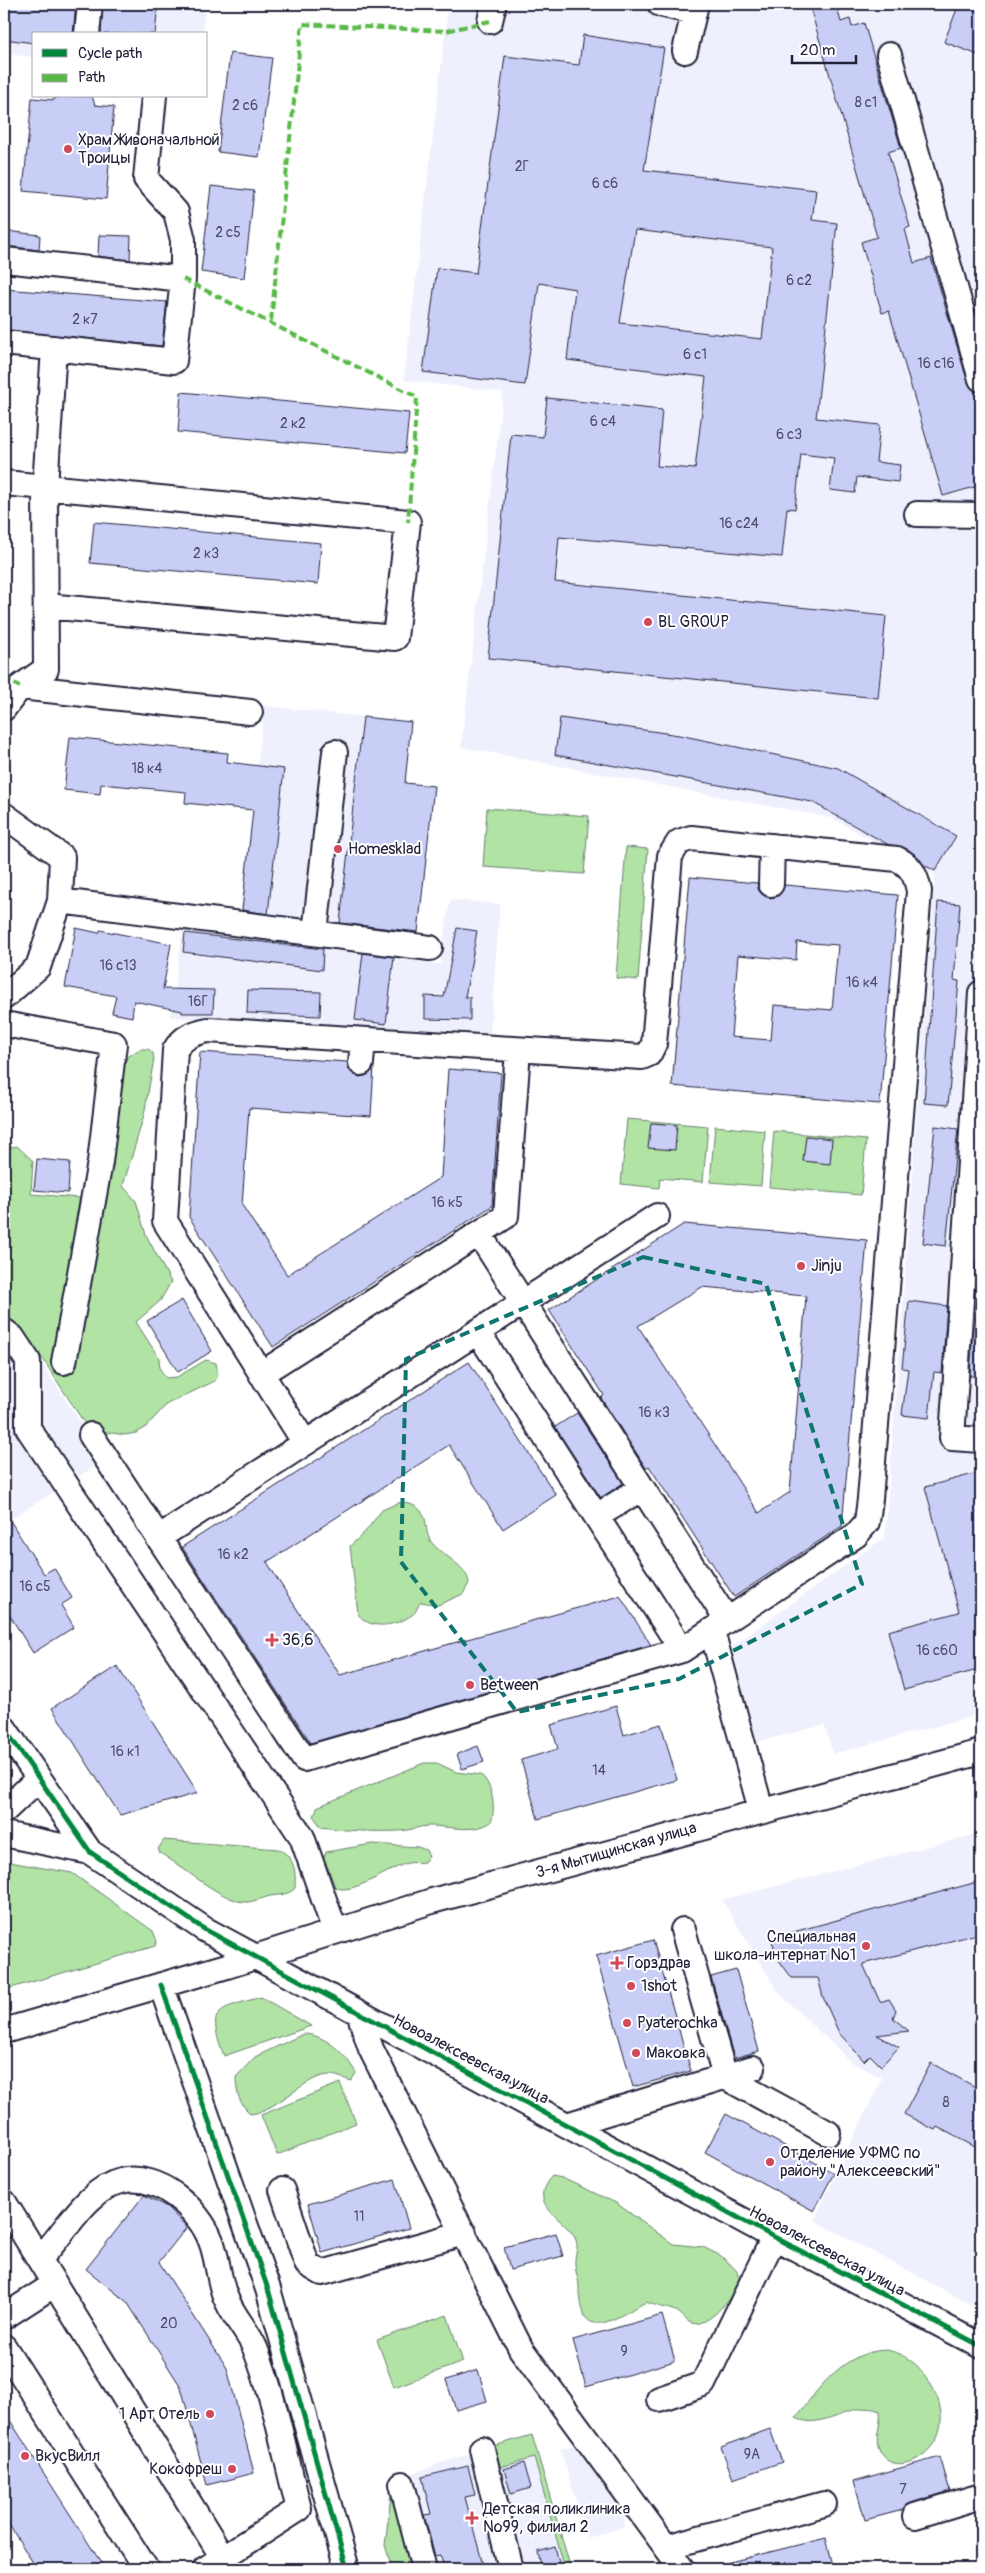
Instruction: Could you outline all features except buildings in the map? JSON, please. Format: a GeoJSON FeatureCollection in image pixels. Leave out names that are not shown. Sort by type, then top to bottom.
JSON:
{"type":"FeatureCollection","features":[{"type":"Feature","properties":{"kind":"street"},"geometry":{"type":"LineString","coordinates":[[87,32],[90,4]]}},
{"type":"Feature","properties":{"kind":"street"},"geometry":{"type":"LineString","coordinates":[[660,4],[695,8],[686,51]]}},
{"type":"Feature","properties":{"kind":"street"},"geometry":{"type":"LineString","coordinates":[[889,55],[981,379]]}},
{"type":"Feature","properties":{"kind":"street"},"geometry":{"type":"LineString","coordinates":[[4,343],[174,361],[183,279],[183,240],[176,212],[146,179],[154,98]]}},
{"type":"Feature","properties":{"kind":"street"},"geometry":{"type":"LineString","coordinates":[[4,260],[183,279]]}},
{"type":"Feature","properties":{"kind":"street"},"geometry":{"type":"LineString","coordinates":[[4,708],[20,687],[46,669],[45,488],[54,348]]}},
{"type":"Feature","properties":{"kind":"street"},"geometry":{"type":"LineString","coordinates":[[4,484],[408,522],[395,638],[46,606]]}},
{"type":"Feature","properties":{"kind":"street"},"geometry":{"type":"LineString","coordinates":[[918,514],[981,515]]}},
{"type":"Feature","properties":{"kind":"street"},"geometry":{"type":"LineString","coordinates":[[20,687],[250,712]]}},
{"type":"Feature","properties":{"kind":"street"},"geometry":{"type":"LineString","coordinates":[[315,933],[335,752]]}},
{"type":"Feature","properties":{"kind":"street"},"geometry":{"type":"LineString","coordinates":[[4,815],[62,857],[60,901],[38,967],[4,997]]}},
{"type":"Feature","properties":{"kind":"street"},"geometry":{"type":"LineString","coordinates":[[91,1435],[304,1759],[682,1650],[856,1535],[863,1529],[869,1516],[920,891],[916,876],[912,870],[897,859],[691,838],[679,842],[670,856],[654,1044],[649,1054],[635,1058],[208,1030],[187,1036],[175,1050],[165,1221],[305,1443]]}},
{"type":"Feature","properties":{"kind":"street"},"geometry":{"type":"LineString","coordinates":[[771,884],[772,846]]}},
{"type":"Feature","properties":{"kind":"street"},"geometry":{"type":"LineString","coordinates":[[60,901],[430,948]]}},
{"type":"Feature","properties":{"kind":"street"},"geometry":{"type":"LineString","coordinates":[[981,994],[952,1438],[981,1440]]}},
{"type":"Feature","properties":{"kind":"street"},"geometry":{"type":"LineString","coordinates":[[4,1024],[114,1044],[100,1162],[64,1362]]}},
{"type":"Feature","properties":{"kind":"street"},"geometry":{"type":"LineString","coordinates":[[361,1063],[363,1040]]}},
{"type":"Feature","properties":{"kind":"street"},"geometry":{"type":"LineString","coordinates":[[261,1374],[502,1219],[507,1212],[518,1050]]}},
{"type":"Feature","properties":{"kind":"street"},"geometry":{"type":"LineString","coordinates":[[158,1538],[657,1216]]}},
{"type":"Feature","properties":{"kind":"street"},"geometry":{"type":"LineString","coordinates":[[479,1234],[642,1488],[719,1626],[761,1810]]}},
{"type":"Feature","properties":{"kind":"street"},"geometry":{"type":"LineString","coordinates":[[4,1331],[12,1336],[28,1361],[28,1428],[302,1836],[334,1931]]}},
{"type":"Feature","properties":{"kind":"street"},"geometry":{"type":"LineString","coordinates":[[478,1332],[682,1650]]}},
{"type":"Feature","properties":{"kind":"street"},"geometry":{"type":"LineString","coordinates":[[597,1516],[642,1488]]}},
{"type":"Feature","properties":{"kind":"street","name":"Новоалексеевская улица"},"geometry":{"type":"LineString","coordinates":[[4,1728],[90,1852],[204,1929],[253,1958],[981,2346]]}},
{"type":"Feature","properties":{"kind":"street","name":"3-я Мытищинская улица"},"geometry":{"type":"LineString","coordinates":[[4,2031],[253,1958],[334,1931],[441,1899],[761,1810],[981,1752]]}},
{"type":"Feature","properties":{"kind":"street"},"geometry":{"type":"LineString","coordinates":[[4,1811],[38,1779]]}},
{"type":"Feature","properties":{"kind":"street","name":"Новоалексеевская улица"},"geometry":{"type":"LineString","coordinates":[[4,1834],[90,1852]]}},
{"type":"Feature","properties":{"kind":"street"},"geometry":{"type":"LineString","coordinates":[[683,1930],[725,2077],[828,2134]]}},
{"type":"Feature","properties":{"kind":"street"},"geometry":{"type":"LineString","coordinates":[[161,1985],[268,2289],[347,2569]]}},
{"type":"Feature","properties":{"kind":"street"},"geometry":{"type":"LineString","coordinates":[[359,2013],[371,2049],[521,2349],[682,2569]]}},
{"type":"Feature","properties":{"kind":"street"},"geometry":{"type":"LineString","coordinates":[[567,2125],[752,2068]]}},
{"type":"Feature","properties":{"kind":"street"},"geometry":{"type":"LineString","coordinates":[[4,2202],[40,2258],[219,2565],[299,2509],[262,2368],[251,2340],[224,2296],[215,2252],[198,2215],[161,2186],[140,2180],[121,2181],[103,2188],[90,2199],[40,2258]]}},
{"type":"Feature","properties":{"kind":"street"},"geometry":{"type":"LineString","coordinates":[[282,2190],[307,2264],[322,2273],[464,2233]]}},
{"type":"Feature","properties":{"kind":"street"},"geometry":{"type":"LineString","coordinates":[[659,2399],[703,2384],[774,2237]]}},
{"type":"Feature","properties":{"kind":"street"},"geometry":{"type":"LineString","coordinates":[[4,2317],[55,2284]]}},
{"type":"Feature","properties":{"kind":"street"},"geometry":{"type":"LineString","coordinates":[[4,2347],[146,2569]]}},
{"type":"Feature","properties":{"kind":"street"},"geometry":{"type":"LineString","coordinates":[[482,2449],[511,2569]]}},
{"type":"Feature","properties":{"kind":"street"},"geometry":{"type":"LineString","coordinates":[[402,2484],[424,2569]]}},
{"type":"Feature","properties":{"kind":"street"},"geometry":{"type":"LineString","coordinates":[[915,2516],[981,2496]]}},
{"type":"Feature","properties":{"kind":"street"},"geometry":{"type":"LineString","coordinates":[[666,2547],[824,2504]]}},
{"type":"Feature","properties":{"kind":"highlighted area"},"geometry":{"type":"Polygon","coordinates":[[[643,1257],[766,1284],[862,1584],[679,1679],[517,1712],[401,1562],[406,1359],[643,1257]]]}},
{"type":"Feature","properties":{"kind":"shaded area"},"geometry":{"type":"Polygon","coordinates":[[[4,4],[206,4],[202,32],[32,32],[32,57],[4,54],[4,4]]]}},
{"type":"Feature","properties":{"kind":"shaded area"},"geometry":{"type":"Polygon","coordinates":[[[419,4],[981,4],[981,1714],[833,1754],[824,1725],[757,1742],[732,1646],[885,1537],[935,875],[832,818],[461,747],[503,392],[404,380],[448,9],[419,4]]]}},
{"type":"Feature","properties":{"kind":"shaded area","name":"Homesklad"},"geometry":{"type":"Polygon","coordinates":[[[264,706],[411,722],[405,783],[434,786],[418,932],[241,912],[264,706]]]}},
{"type":"Feature","properties":{"kind":"shaded area"},"geometry":{"type":"Polygon","coordinates":[[[450,900],[500,904],[490,1033],[170,1017],[183,930],[440,964],[450,900]]]}},
{"type":"Feature","properties":{"kind":"shaded area"},"geometry":{"type":"Polygon","coordinates":[[[4,1306],[105,1460],[4,1523],[4,1306]]]}},
{"type":"Feature","properties":{"kind":"shaded area"},"geometry":{"type":"Polygon","coordinates":[[[981,1833],[981,2310],[814,2220],[882,2078],[851,2062],[778,1992],[722,1900],[981,1833]]]}},
{"type":"Feature","properties":{"kind":"shaded area","name":"Детская поликлиника №99, филиал 2"},"geometry":{"type":"Polygon","coordinates":[[[532,2435],[571,2569],[392,2569],[385,2545],[389,2492],[396,2482],[410,2474],[482,2449],[532,2435]]]}},
{"type":"Feature","properties":{"kind":"shaded area"},"geometry":{"type":"Polygon","coordinates":[[[582,2443],[624,2509],[624,2527],[588,2538],[560,2449],[582,2443]]]}},
{"type":"Feature","properties":{"kind":"green space"},"geometry":{"type":"Polygon","coordinates":[[[487,808],[589,816],[584,874],[483,867],[487,808]]]}},
{"type":"Feature","properties":{"kind":"green space"},"geometry":{"type":"Polygon","coordinates":[[[626,847],[648,849],[638,980],[616,978],[626,847]]]}},
{"type":"Feature","properties":{"kind":"green space"},"geometry":{"type":"Polygon","coordinates":[[[140,1049],[148,1049],[153,1053],[154,1059],[144,1115],[123,1186],[136,1201],[146,1235],[171,1282],[160,1301],[136,1322],[159,1358],[160,1369],[166,1378],[177,1377],[206,1360],[216,1363],[218,1374],[215,1381],[167,1404],[145,1428],[136,1433],[125,1435],[94,1430],[85,1424],[31,1341],[4,1323],[4,1149],[17,1146],[33,1161],[31,1194],[79,1198],[104,1168],[122,1067],[127,1057],[140,1049]]]}},
{"type":"Feature","properties":{"kind":"green space"},"geometry":{"type":"Polygon","coordinates":[[[627,1119],[708,1126],[703,1182],[660,1178],[659,1188],[621,1184],[627,1119]]]}},
{"type":"Feature","properties":{"kind":"green space"},"geometry":{"type":"Polygon","coordinates":[[[715,1126],[765,1131],[761,1186],[710,1182],[715,1126]]]}},
{"type":"Feature","properties":{"kind":"green space"},"geometry":{"type":"Polygon","coordinates":[[[774,1131],[866,1140],[861,1195],[769,1187],[774,1131]]]}},
{"type":"Feature","properties":{"kind":"green space"},"geometry":{"type":"Polygon","coordinates":[[[398,1503],[415,1506],[423,1513],[430,1540],[463,1570],[469,1583],[463,1594],[438,1605],[421,1602],[414,1614],[406,1619],[392,1624],[377,1625],[363,1620],[358,1614],[350,1546],[365,1532],[382,1510],[398,1503]]]}},
{"type":"Feature","properties":{"kind":"green space"},"geometry":{"type":"Polygon","coordinates":[[[424,1763],[437,1763],[456,1772],[481,1775],[491,1791],[493,1811],[491,1822],[484,1826],[469,1829],[429,1826],[403,1831],[370,1831],[321,1827],[314,1817],[317,1807],[424,1763]]]}},
{"type":"Feature","properties":{"kind":"green space"},"geometry":{"type":"Polygon","coordinates":[[[164,1840],[278,1849],[284,1852],[291,1860],[295,1876],[295,1888],[287,1893],[249,1902],[233,1899],[212,1888],[160,1853],[158,1849],[164,1840]]]}},
{"type":"Feature","properties":{"kind":"green space"},"geometry":{"type":"Polygon","coordinates":[[[372,1844],[418,1847],[426,1850],[429,1857],[424,1862],[408,1863],[361,1885],[342,1889],[335,1887],[324,1857],[326,1852],[372,1844]]]}},
{"type":"Feature","properties":{"kind":"green space"},"geometry":{"type":"Polygon","coordinates":[[[4,1861],[72,1873],[153,1931],[157,1941],[155,1946],[4,1990],[4,1861]]]}},
{"type":"Feature","properties":{"kind":"green space"},"geometry":{"type":"Polygon","coordinates":[[[261,1997],[311,2026],[224,2056],[216,2028],[216,2019],[219,2013],[225,2008],[261,1997]]]}},
{"type":"Feature","properties":{"kind":"green space"},"geometry":{"type":"Polygon","coordinates":[[[303,2034],[319,2037],[341,2052],[356,2073],[351,2081],[332,2075],[323,2076],[313,2080],[271,2106],[251,2114],[239,2097],[236,2077],[255,2057],[303,2034]]]}},
{"type":"Feature","properties":{"kind":"green space"},"geometry":{"type":"Polygon","coordinates":[[[340,2083],[356,2123],[277,2155],[261,2115],[340,2083]]]}},
{"type":"Feature","properties":{"kind":"green space"},"geometry":{"type":"Polygon","coordinates":[[[552,2176],[562,2178],[616,2203],[673,2244],[703,2247],[721,2256],[736,2270],[740,2279],[733,2293],[721,2308],[706,2321],[698,2323],[689,2322],[676,2311],[646,2302],[611,2320],[601,2323],[592,2322],[585,2317],[581,2306],[575,2267],[577,2248],[575,2238],[570,2230],[549,2210],[545,2203],[543,2195],[545,2186],[552,2176]]]}},
{"type":"Feature","properties":{"kind":"green space"},"geometry":{"type":"Polygon","coordinates":[[[447,2315],[463,2362],[394,2387],[377,2340],[447,2315]]]}},
{"type":"Feature","properties":{"kind":"green space"},"geometry":{"type":"Polygon","coordinates":[[[886,2350],[900,2354],[919,2368],[928,2380],[939,2403],[941,2423],[936,2440],[926,2452],[914,2461],[900,2464],[888,2461],[878,2447],[877,2437],[880,2411],[869,2408],[858,2409],[816,2421],[796,2418],[823,2384],[845,2364],[871,2352],[886,2350]]]}},
{"type":"Feature","properties":{"kind":"green space"},"geometry":{"type":"Polygon","coordinates":[[[532,2435],[571,2569],[565,2569],[534,2458],[493,2469],[487,2448],[532,2435]]]}},
{"type":"Feature","properties":{"kind":"green space"},"geometry":{"type":"Polygon","coordinates":[[[392,2488],[413,2569],[392,2569],[385,2545],[392,2488]]]}},
{"type":"Feature","properties":{"kind":"marked path"},"geometry":{"type":"LineString","coordinates":[[271,321],[302,24],[446,31],[490,21]]}},
{"type":"Feature","properties":{"kind":"marked path"},"geometry":{"type":"LineString","coordinates":[[183,279],[417,397],[408,522]]}},
{"type":"Feature","properties":{"kind":"marked path"},"geometry":{"type":"LineString","coordinates":[[4,678],[20,687]]}},
{"type":"Feature","properties":{"kind":"cycle path"},"geometry":{"type":"LineString","coordinates":[[4,1728],[90,1852],[204,1929],[774,2237],[981,2346]]}},
{"type":"Feature","properties":{"kind":"cycle path"},"geometry":{"type":"LineString","coordinates":[[161,1985],[268,2289],[347,2569]]}},
{"type":"Feature","properties":{"kind":"place","name":"Храм Живоначальной Троицы"},"geometry":{"type":"Point","coordinates":[68,149]}},
{"type":"Feature","properties":{"kind":"place","name":"BL GROUP"},"geometry":{"type":"Point","coordinates":[648,622]}},
{"type":"Feature","properties":{"kind":"place","name":"Homesklad"},"geometry":{"type":"Point","coordinates":[338,849]}},
{"type":"Feature","properties":{"kind":"place","name":"Jinju"},"geometry":{"type":"Point","coordinates":[801,1266]}},
{"type":"Feature","properties":{"kind":"place","name":"36,6"},"geometry":{"type":"Point","coordinates":[272,1640]}},
{"type":"Feature","properties":{"kind":"place","name":"Between"},"geometry":{"type":"Point","coordinates":[470,1685]}},
{"type":"Feature","properties":{"kind":"place","name":"Специальная школа-интернат №1"},"geometry":{"type":"Point","coordinates":[866,1946]}},
{"type":"Feature","properties":{"kind":"place","name":"Горздрав"},"geometry":{"type":"Point","coordinates":[617,1963]}},
{"type":"Feature","properties":{"kind":"place","name":"1shot"},"geometry":{"type":"Point","coordinates":[631,1986]}},
{"type":"Feature","properties":{"kind":"place","name":"Pyaterochka"},"geometry":{"type":"Point","coordinates":[627,2023]}},
{"type":"Feature","properties":{"kind":"place","name":"Маковка"},"geometry":{"type":"Point","coordinates":[636,2053]}},
{"type":"Feature","properties":{"kind":"place","name":"Отделение УФМС по району \"Алексеевский\""},"geometry":{"type":"Point","coordinates":[770,2162]}},
{"type":"Feature","properties":{"kind":"place","name":"1 Арт Отель"},"geometry":{"type":"Point","coordinates":[210,2414]}},
{"type":"Feature","properties":{"kind":"place","name":"ВкусВилл"},"geometry":{"type":"Point","coordinates":[25,2456]}},
{"type":"Feature","properties":{"kind":"place","name":"Кокофреш"},"geometry":{"type":"Point","coordinates":[232,2469]}},
{"type":"Feature","properties":{"kind":"place","name":"Детская поликлиника №99, филиал 2"},"geometry":{"type":"Point","coordinates":[472,2518]}}]}
